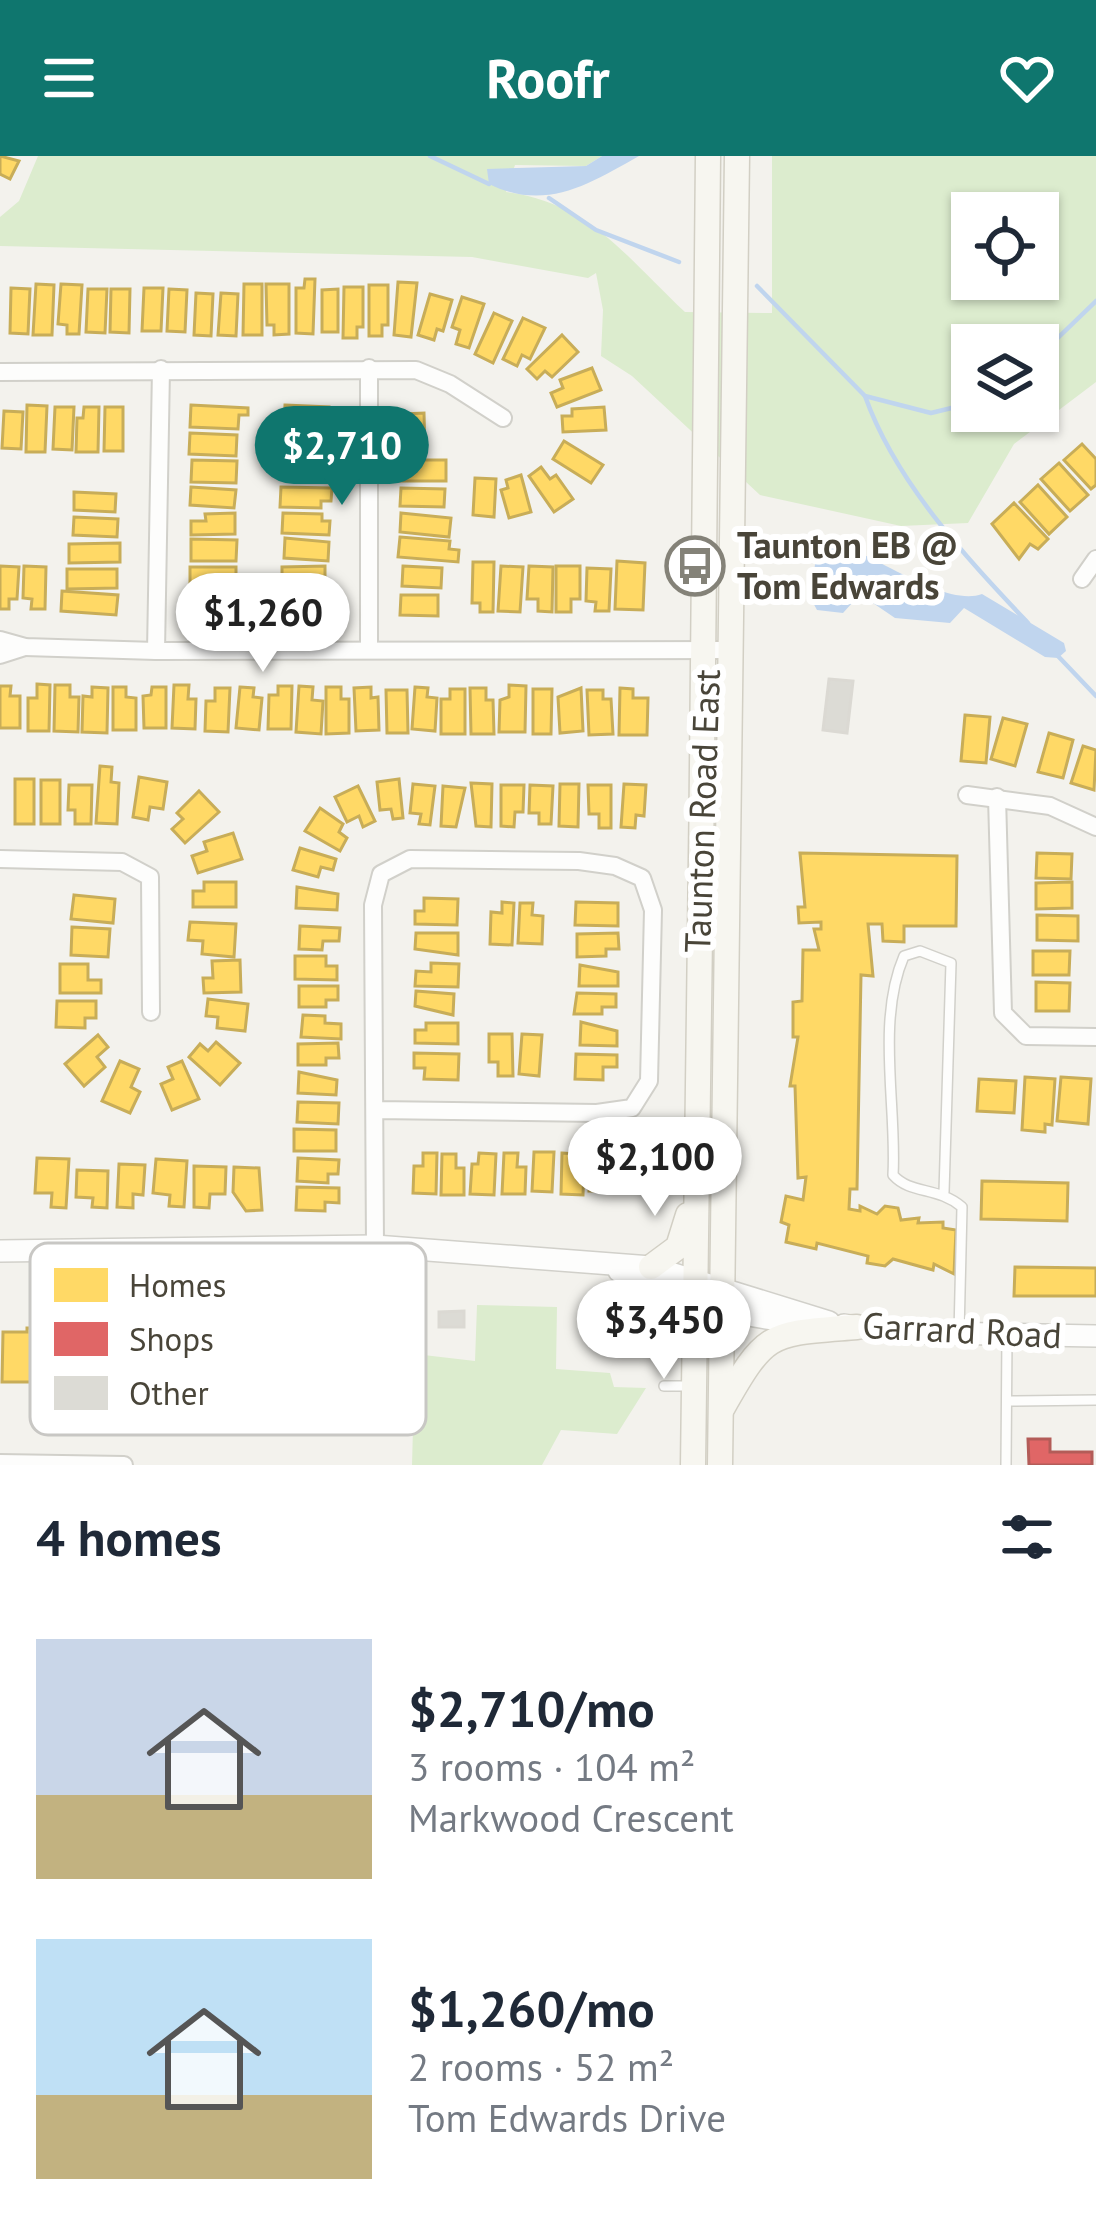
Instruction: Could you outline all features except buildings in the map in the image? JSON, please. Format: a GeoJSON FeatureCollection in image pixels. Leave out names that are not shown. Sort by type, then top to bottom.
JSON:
{"type":"FeatureCollection","features":[{"type":"Feature","properties":{"kind":"main road","name":"Taunton Road East"},"geometry":{"type":"LineString","coordinates":[[693,1465],[694,1386],[708,1294],[719,651],[708,156]]}},
{"type":"Feature","properties":{"kind":"main road","name":"Taunton Road East"},"geometry":{"type":"LineString","coordinates":[[720,1465],[722,1409],[694,1196],[736,156]]}},
{"type":"Feature","properties":{"kind":"main road"},"geometry":{"type":"LineString","coordinates":[[651,1267],[678,1247],[694,1196]]}},
{"type":"Feature","properties":{"kind":"main road"},"geometry":{"type":"LineString","coordinates":[[722,1409],[758,1349],[781,1333],[857,1328]]}},
{"type":"Feature","properties":{"kind":"street"},"geometry":{"type":"LineString","coordinates":[[369,368],[369,647]]}},
{"type":"Feature","properties":{"kind":"street"},"geometry":{"type":"LineString","coordinates":[[156,651],[160,369]]}},
{"type":"Feature","properties":{"kind":"street"},"geometry":{"type":"LineString","coordinates":[[0,372],[416,370],[450,384],[503,418]]}},
{"type":"Feature","properties":{"kind":"street"},"geometry":{"type":"LineString","coordinates":[[1082,580],[1096,559]]}},
{"type":"Feature","properties":{"kind":"street"},"geometry":{"type":"LineString","coordinates":[[0,640],[25,647],[156,651],[369,647],[719,651]]}},
{"type":"Feature","properties":{"kind":"street"},"geometry":{"type":"LineString","coordinates":[[0,655],[25,647]]}},
{"type":"Feature","properties":{"kind":"street"},"geometry":{"type":"LineString","coordinates":[[967,795],[1050,806],[1096,826]]}},
{"type":"Feature","properties":{"kind":"street"},"geometry":{"type":"LineString","coordinates":[[998,796],[1003,1013],[1026,1036],[1096,1037]]}},
{"type":"Feature","properties":{"kind":"street"},"geometry":{"type":"LineString","coordinates":[[0,859],[122,862],[150,877],[151,1012]]}},
{"type":"Feature","properties":{"kind":"street"},"geometry":{"type":"LineString","coordinates":[[375,1243],[373,904],[381,874],[410,859],[537,860],[616,866],[642,878],[653,910],[649,1081],[632,1108],[597,1113],[376,1110]]}},
{"type":"Feature","properties":{"kind":"street","name":"Garrard Road"},"geometry":{"type":"LineString","coordinates":[[0,1251],[30,1251]]}},
{"type":"Feature","properties":{"kind":"street","name":"Garrard Road"},"geometry":{"type":"LineString","coordinates":[[426,1251],[613,1268],[651,1267],[708,1294]]}},
{"type":"Feature","properties":{"kind":"street","name":"Garrard Road"},"geometry":{"type":"LineString","coordinates":[[613,1268],[857,1328],[1096,1336]]}},
{"type":"Feature","properties":{"kind":"street"},"geometry":{"type":"LineString","coordinates":[[0,1462],[124,1465]]}},
{"type":"Feature","properties":{"kind":"lane"},"geometry":{"type":"LineString","coordinates":[[944,1192],[951,963],[920,951],[904,956],[895,976],[886,1072],[893,1175],[902,1185],[944,1192],[962,1207],[959,1334]]}},
{"type":"Feature","properties":{"kind":"lane"},"geometry":{"type":"LineString","coordinates":[[1006,1465],[1007,1335]]}},
{"type":"Feature","properties":{"kind":"lane"},"geometry":{"type":"LineString","coordinates":[[664,1386],[694,1386]]}},
{"type":"Feature","properties":{"kind":"lane"},"geometry":{"type":"LineString","coordinates":[[1007,1401],[1096,1400]]}},
{"type":"Feature","properties":{"kind":"green space"},"geometry":{"type":"Polygon","coordinates":[[[38,156],[602,156],[586,166],[515,165],[506,192],[535,198],[584,220],[685,312],[772,313],[772,156],[1096,156],[1096,382],[1059,410],[1059,324],[951,324],[951,432],[1030,432],[1014,444],[968,523],[901,526],[760,495],[632,376],[601,356],[603,310],[596,273],[588,278],[472,257],[0,246],[0,217],[19,201],[38,156]]]}},
{"type":"Feature","properties":{"kind":"green space"},"geometry":{"type":"Polygon","coordinates":[[[477,1305],[557,1307],[556,1369],[610,1373],[614,1387],[646,1388],[617,1434],[561,1430],[542,1465],[412,1465],[413,1435],[426,1435],[426,1355],[475,1361],[477,1305]]]}},
{"type":"Feature","properties":{"kind":"water"},"geometry":{"type":"Polygon","coordinates":[[[602,156],[639,156],[585,185],[548,195],[510,192],[489,184],[487,169],[586,166],[602,156]]]}},
{"type":"Feature","properties":{"kind":"water"},"geometry":{"type":"Polygon","coordinates":[[[818,538],[946,592],[982,594],[1064,643],[1066,651],[1058,658],[1045,657],[964,608],[950,623],[895,618],[870,601],[853,602],[843,613],[817,610],[811,599],[818,538]]]}},
{"type":"Feature","properties":{"kind":"waterway"},"geometry":{"type":"LineString","coordinates":[[430,156],[489,184]]}},
{"type":"Feature","properties":{"kind":"waterway"},"geometry":{"type":"LineString","coordinates":[[549,198],[596,230],[679,262]]}},
{"type":"Feature","properties":{"kind":"waterway"},"geometry":{"type":"LineString","coordinates":[[757,286],[865,396],[931,413],[951,408]]}},
{"type":"Feature","properties":{"kind":"waterway"},"geometry":{"type":"LineString","coordinates":[[1059,337],[1096,301]]}},
{"type":"Feature","properties":{"kind":"waterway"},"geometry":{"type":"LineString","coordinates":[[865,396],[914,489],[1028,623]]}},
{"type":"Feature","properties":{"kind":"waterway"},"geometry":{"type":"LineString","coordinates":[[1056,654],[1096,696]]}},
{"type":"Feature","properties":{"kind":"place","name":"Taunton EB @ Tom Edwards"},"geometry":{"type":"Point","coordinates":[695,566]}}]}
